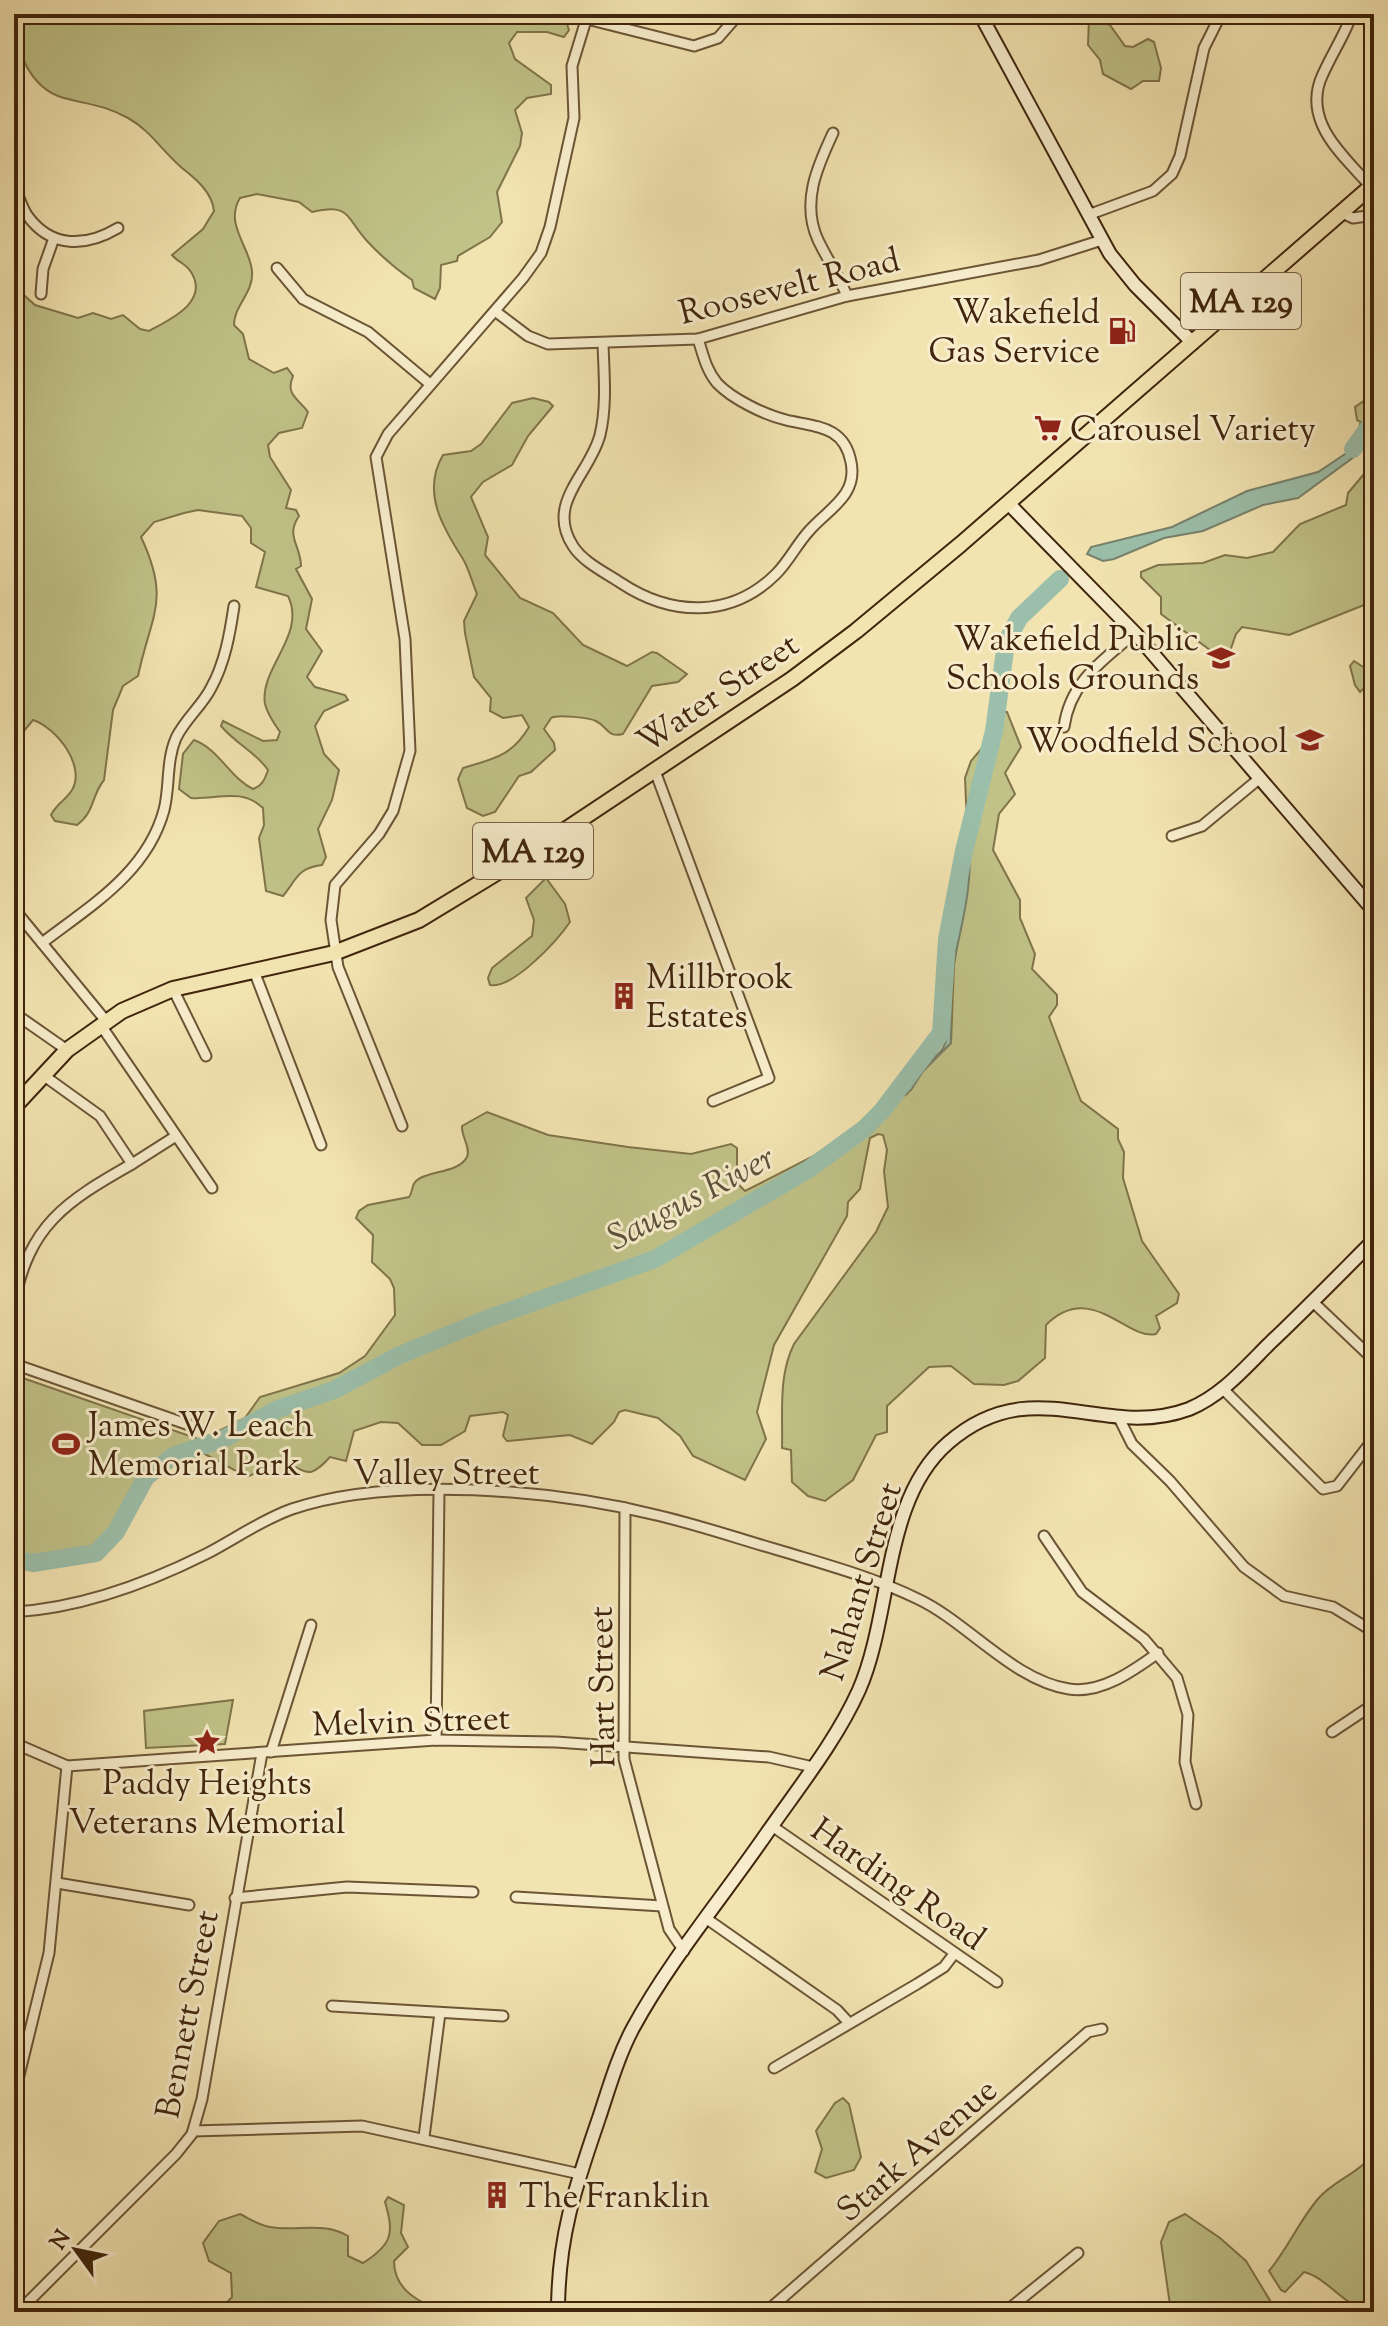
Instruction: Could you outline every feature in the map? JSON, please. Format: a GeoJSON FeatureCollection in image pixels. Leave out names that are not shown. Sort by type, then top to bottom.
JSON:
{"type":"FeatureCollection","features":[{"type":"Feature","properties":{"kind":"main road"},"geometry":{"type":"LineString","coordinates":[[980,14],[1102,240],[1126,275],[1193,343]]}},
{"type":"Feature","properties":{"kind":"main road","name":"Water Street"},"geometry":{"type":"LineString","coordinates":[[14,1107],[67,1050],[103,1022],[173,989],[334,953],[406,926],[454,901],[655,771],[845,640],[1342,213],[1371,192]]}},
{"type":"Feature","properties":{"kind":"main road"},"geometry":{"type":"LineString","coordinates":[[1008,503],[1135,633],[1374,911]]}},
{"type":"Feature","properties":{"kind":"main road","name":"Nahant Street"},"geometry":{"type":"LineString","coordinates":[[558,2312],[560,2244],[580,2174],[627,2039],[684,1951],[813,1767],[859,1690],[873,1651],[900,1524],[911,1493],[937,1454],[957,1435],[987,1418],[1034,1406],[1060,1406],[1143,1418],[1177,1412],[1203,1402],[1222,1388],[1313,1302],[1374,1240]]}},
{"type":"Feature","properties":{"kind":"street"},"geometry":{"type":"LineString","coordinates":[[567,14],[694,46],[718,38],[739,14]]}},
{"type":"Feature","properties":{"kind":"street"},"geometry":{"type":"LineString","coordinates":[[1088,215],[1153,191],[1172,174],[1180,156],[1204,48],[1221,14]]}},
{"type":"Feature","properties":{"kind":"street"},"geometry":{"type":"LineString","coordinates":[[1352,14],[1321,79],[1317,114],[1326,134],[1371,192]]}},
{"type":"Feature","properties":{"kind":"street"},"geometry":{"type":"LineString","coordinates":[[402,1126],[334,953],[331,904],[335,885],[386,823],[408,766],[408,669],[376,461],[388,434],[533,265],[550,227],[574,118],[572,66],[586,20]]}},
{"type":"Feature","properties":{"kind":"street"},"geometry":{"type":"LineString","coordinates":[[833,133],[815,178],[811,218],[816,236],[847,296]]}},
{"type":"Feature","properties":{"kind":"street"},"geometry":{"type":"LineString","coordinates":[[14,186],[27,214],[54,238],[86,242],[118,228]]}},
{"type":"Feature","properties":{"kind":"street"},"geometry":{"type":"LineString","coordinates":[[1342,213],[1353,218],[1374,215]]}},
{"type":"Feature","properties":{"kind":"street"},"geometry":{"type":"LineString","coordinates":[[41,294],[43,269],[54,238]]}},
{"type":"Feature","properties":{"kind":"street","name":"Roosevelt Road"},"geometry":{"type":"LineString","coordinates":[[495,311],[543,343],[603,344],[698,339],[847,296],[1039,260],[1102,240]]}},
{"type":"Feature","properties":{"kind":"street"},"geometry":{"type":"LineString","coordinates":[[277,268],[303,299],[368,332],[430,384]]}},
{"type":"Feature","properties":{"kind":"street"},"geometry":{"type":"LineString","coordinates":[[603,344],[604,402],[599,439],[565,503],[571,542],[582,556],[643,597],[673,607],[704,609],[742,598],[774,576],[808,531],[843,498],[852,473],[846,447],[833,432],[820,425],[778,418],[721,387],[708,369],[698,339]]}},
{"type":"Feature","properties":{"kind":"street"},"geometry":{"type":"LineString","coordinates":[[42,943],[114,888],[136,865],[151,842],[163,813],[175,741],[212,688],[226,647],[234,606]]}},
{"type":"Feature","properties":{"kind":"street"},"geometry":{"type":"LineString","coordinates":[[1064,727],[1066,708],[1078,685],[1135,633]]}},
{"type":"Feature","properties":{"kind":"street"},"geometry":{"type":"LineString","coordinates":[[655,771],[769,1078],[713,1101]]}},
{"type":"Feature","properties":{"kind":"street"},"geometry":{"type":"LineString","coordinates":[[1172,836],[1202,826],[1260,778]]}},
{"type":"Feature","properties":{"kind":"street"},"geometry":{"type":"LineString","coordinates":[[14,909],[103,1022],[212,1188]]}},
{"type":"Feature","properties":{"kind":"street"},"geometry":{"type":"LineString","coordinates":[[254,971],[321,1145]]}},
{"type":"Feature","properties":{"kind":"street"},"geometry":{"type":"LineString","coordinates":[[173,989],[206,1056]]}},
{"type":"Feature","properties":{"kind":"street"},"geometry":{"type":"LineString","coordinates":[[14,1013],[67,1050]]}},
{"type":"Feature","properties":{"kind":"street"},"geometry":{"type":"LineString","coordinates":[[43,1075],[100,1116],[132,1164]]}},
{"type":"Feature","properties":{"kind":"street"},"geometry":{"type":"LineString","coordinates":[[14,1304],[28,1253],[43,1227],[72,1201],[176,1136]]}},
{"type":"Feature","properties":{"kind":"street"},"geometry":{"type":"LineString","coordinates":[[1313,1302],[1374,1360]]}},
{"type":"Feature","properties":{"kind":"street"},"geometry":{"type":"LineString","coordinates":[[14,1364],[192,1426]]}},
{"type":"Feature","properties":{"kind":"street"},"geometry":{"type":"LineString","coordinates":[[1222,1388],[1323,1489],[1336,1487],[1368,1446]]}},
{"type":"Feature","properties":{"kind":"street"},"geometry":{"type":"LineString","coordinates":[[1118,1416],[1132,1444],[1256,1577],[1293,1600],[1333,1607],[1374,1632]]}},
{"type":"Feature","properties":{"kind":"street"},"geometry":{"type":"LineString","coordinates":[[436,1740],[439,1491]]}},
{"type":"Feature","properties":{"kind":"street","name":"Valley Street"},"geometry":{"type":"LineString","coordinates":[[14,1612],[75,1604],[140,1582],[178,1567],[295,1508],[361,1495],[439,1491],[538,1495],[625,1508],[841,1568],[931,1605],[1024,1670],[1066,1689],[1086,1690],[1111,1681],[1158,1653]]}},
{"type":"Feature","properties":{"kind":"street","name":"Hart Street"},"geometry":{"type":"LineString","coordinates":[[625,1508],[625,1772],[662,1906],[672,1936],[684,1951]]}},
{"type":"Feature","properties":{"kind":"street"},"geometry":{"type":"LineString","coordinates":[[1044,1536],[1082,1592],[1158,1653],[1177,1678],[1186,1702],[1189,1728],[1185,1762],[1196,1804]]}},
{"type":"Feature","properties":{"kind":"street","name":"Bennett Street"},"geometry":{"type":"LineString","coordinates":[[18,2312],[176,2154],[193,2131],[202,2099],[235,1898],[266,1752],[311,1625]]}},
{"type":"Feature","properties":{"kind":"street"},"geometry":{"type":"LineString","coordinates":[[1332,1732],[1374,1704]]}},
{"type":"Feature","properties":{"kind":"street","name":"Melvin Street"},"geometry":{"type":"LineString","coordinates":[[14,1743],[67,1766],[436,1740],[624,1747],[769,1757],[813,1767]]}},
{"type":"Feature","properties":{"kind":"street"},"geometry":{"type":"LineString","coordinates":[[14,2096],[45,1977],[67,1766]]}},
{"type":"Feature","properties":{"kind":"street","name":"Harding Road"},"geometry":{"type":"LineString","coordinates":[[772,1826],[997,1982]]}},
{"type":"Feature","properties":{"kind":"street"},"geometry":{"type":"LineString","coordinates":[[57,1883],[189,1905]]}},
{"type":"Feature","properties":{"kind":"street"},"geometry":{"type":"LineString","coordinates":[[235,1898],[347,1887],[473,1892]]}},
{"type":"Feature","properties":{"kind":"street"},"geometry":{"type":"LineString","coordinates":[[516,1897],[662,1906]]}},
{"type":"Feature","properties":{"kind":"street"},"geometry":{"type":"LineString","coordinates":[[707,1919],[837,2010],[849,2023]]}},
{"type":"Feature","properties":{"kind":"street"},"geometry":{"type":"LineString","coordinates":[[774,2068],[940,1970],[954,1954]]}},
{"type":"Feature","properties":{"kind":"street"},"geometry":{"type":"LineString","coordinates":[[332,2006],[503,2016]]}},
{"type":"Feature","properties":{"kind":"street"},"geometry":{"type":"LineString","coordinates":[[424,2137],[440,2013]]}},
{"type":"Feature","properties":{"kind":"street","name":"Stark Avenue"},"geometry":{"type":"LineString","coordinates":[[766,2312],[1088,2032],[1102,2029]]}},
{"type":"Feature","properties":{"kind":"street"},"geometry":{"type":"LineString","coordinates":[[193,2131],[349,2125],[424,2137],[580,2174]]}},
{"type":"Feature","properties":{"kind":"street"},"geometry":{"type":"LineString","coordinates":[[1005,2312],[1078,2253]]}},
{"type":"Feature","properties":{"kind":"green space"},"geometry":{"type":"Polygon","coordinates":[[[17,14],[275,14],[317,20],[358,14],[529,14],[552,15],[566,21],[569,30],[564,37],[547,32],[517,32],[509,43],[515,59],[551,85],[551,94],[527,98],[515,110],[522,133],[520,146],[497,192],[502,222],[490,237],[458,256],[457,261],[441,265],[440,288],[435,299],[414,288],[412,280],[377,251],[341,211],[312,212],[299,202],[257,194],[240,198],[236,208],[236,226],[250,262],[252,279],[234,325],[243,334],[249,359],[274,373],[287,368],[293,376],[292,392],[308,412],[302,428],[279,433],[268,445],[270,457],[291,490],[286,508],[296,510],[299,516],[293,529],[301,566],[296,569],[312,599],[306,629],[322,651],[307,677],[315,687],[345,695],[348,700],[324,711],[315,726],[324,754],[339,770],[332,800],[318,829],[326,857],[322,865],[298,875],[283,896],[266,891],[259,838],[264,825],[263,808],[237,796],[191,798],[179,789],[183,754],[194,740],[211,750],[253,789],[263,782],[268,770],[221,726],[223,721],[263,741],[277,740],[280,732],[266,707],[265,691],[292,624],[292,610],[288,596],[256,587],[265,552],[251,543],[251,528],[242,516],[198,510],[154,522],[141,537],[155,577],[157,593],[153,622],[138,676],[123,686],[113,710],[104,780],[87,815],[77,825],[55,821],[51,815],[70,793],[75,780],[72,759],[60,739],[33,720],[14,743],[14,286],[35,305],[78,318],[93,313],[111,319],[123,315],[140,329],[149,331],[185,309],[191,301],[195,283],[191,272],[172,255],[203,229],[214,211],[202,186],[136,123],[111,110],[64,98],[41,85],[20,52],[17,14]]]}},
{"type":"Feature","properties":{"kind":"green space"},"geometry":{"type":"Polygon","coordinates":[[[1089,18],[1110,25],[1125,46],[1133,47],[1148,39],[1154,42],[1161,68],[1159,81],[1143,81],[1131,89],[1103,74],[1100,60],[1088,45],[1089,18]]]}},
{"type":"Feature","properties":{"kind":"green space"},"geometry":{"type":"Polygon","coordinates":[[[1374,394],[1374,427],[1369,436],[1366,425],[1357,420],[1355,407],[1374,394]]]}},
{"type":"Feature","properties":{"kind":"green space"},"geometry":{"type":"Polygon","coordinates":[[[533,398],[553,406],[528,436],[512,465],[483,482],[471,497],[488,537],[485,555],[520,598],[553,613],[583,645],[627,666],[652,652],[657,653],[687,674],[678,682],[652,686],[623,734],[611,733],[593,720],[566,716],[551,718],[544,729],[555,750],[531,772],[519,776],[495,812],[483,816],[467,808],[458,779],[463,768],[493,759],[509,750],[529,727],[522,715],[503,718],[490,711],[491,698],[474,677],[464,621],[477,594],[437,509],[434,482],[443,455],[471,451],[481,444],[512,403],[533,398]]]}},
{"type":"Feature","properties":{"kind":"green space"},"geometry":{"type":"Polygon","coordinates":[[[1374,462],[1374,601],[1289,635],[1242,627],[1229,654],[1221,658],[1161,614],[1161,597],[1141,577],[1141,572],[1158,565],[1203,563],[1225,555],[1247,558],[1273,552],[1300,524],[1346,505],[1348,493],[1374,462]]]}},
{"type":"Feature","properties":{"kind":"green space"},"geometry":{"type":"Polygon","coordinates":[[[1354,661],[1374,674],[1374,679],[1360,692],[1350,666],[1354,661]]]}},
{"type":"Feature","properties":{"kind":"green space"},"geometry":{"type":"Polygon","coordinates":[[[1002,712],[1007,712],[1021,747],[1005,773],[1015,794],[999,814],[993,850],[1020,900],[1020,918],[1035,954],[1032,969],[1057,995],[1057,1005],[1049,1017],[1081,1101],[1118,1129],[1118,1139],[1124,1152],[1123,1178],[1142,1241],[1179,1294],[1177,1303],[1156,1316],[1160,1328],[1156,1334],[1145,1334],[1107,1315],[1078,1308],[1062,1313],[1046,1325],[1045,1358],[1018,1381],[1004,1385],[974,1384],[951,1366],[929,1367],[887,1406],[887,1432],[876,1435],[853,1480],[825,1501],[808,1496],[792,1482],[791,1450],[782,1448],[782,1395],[786,1369],[794,1344],[876,1232],[888,1207],[884,1171],[887,1150],[883,1135],[878,1134],[870,1138],[860,1189],[848,1202],[847,1216],[774,1345],[757,1412],[766,1439],[745,1480],[693,1456],[680,1436],[658,1418],[625,1410],[619,1412],[614,1422],[592,1444],[570,1435],[507,1441],[503,1436],[508,1415],[503,1412],[470,1416],[465,1431],[441,1445],[422,1445],[398,1423],[381,1422],[354,1431],[346,1461],[330,1457],[309,1472],[277,1463],[247,1477],[201,1452],[198,1446],[176,1455],[145,1478],[116,1531],[92,1552],[63,1561],[14,1559],[14,1375],[201,1440],[245,1418],[260,1397],[339,1373],[365,1356],[395,1315],[394,1288],[390,1279],[372,1262],[373,1235],[356,1218],[359,1211],[368,1205],[409,1197],[414,1183],[421,1178],[463,1162],[468,1153],[462,1126],[487,1112],[548,1135],[628,1147],[691,1154],[731,1144],[737,1148],[737,1183],[745,1191],[878,1123],[894,1101],[907,1094],[923,1071],[951,1043],[954,965],[969,871],[965,778],[971,761],[988,741],[1002,712]]]}},
{"type":"Feature","properties":{"kind":"green space"},"geometry":{"type":"Polygon","coordinates":[[[546,878],[565,904],[570,922],[522,972],[510,980],[490,985],[488,978],[492,968],[532,936],[534,920],[526,898],[546,878]]]}},
{"type":"Feature","properties":{"kind":"green space"},"geometry":{"type":"Polygon","coordinates":[[[233,1700],[225,1744],[146,1748],[144,1711],[233,1700]]]}},
{"type":"Feature","properties":{"kind":"green space"},"geometry":{"type":"Polygon","coordinates":[[[843,2098],[849,2104],[861,2157],[854,2170],[826,2178],[815,2172],[822,2149],[816,2131],[835,2103],[843,2098]]]}},
{"type":"Feature","properties":{"kind":"green space"},"geometry":{"type":"Polygon","coordinates":[[[1374,2152],[1374,2309],[1355,2305],[1304,2272],[1285,2292],[1281,2290],[1269,2271],[1304,2218],[1323,2193],[1361,2166],[1374,2152]]]}},
{"type":"Feature","properties":{"kind":"green space"},"geometry":{"type":"Polygon","coordinates":[[[388,2197],[404,2205],[401,2233],[408,2247],[394,2261],[399,2280],[411,2295],[447,2312],[218,2312],[232,2297],[231,2273],[209,2261],[203,2243],[219,2221],[240,2214],[270,2227],[329,2229],[348,2236],[348,2256],[363,2263],[386,2244],[389,2237],[390,2222],[385,2202],[388,2197]]]}},
{"type":"Feature","properties":{"kind":"green space"},"geometry":{"type":"Polygon","coordinates":[[[1185,2214],[1246,2261],[1277,2312],[1171,2312],[1161,2242],[1169,2222],[1185,2214]]]}},
{"type":"Feature","properties":{"kind":"shaded area"},"geometry":{"type":"Polygon","coordinates":[[[1360,424],[1366,424],[1369,436],[1358,454],[1298,498],[1263,505],[1203,531],[1164,538],[1114,559],[1103,561],[1087,554],[1091,547],[1172,527],[1247,491],[1318,472],[1357,446],[1360,424]]]}},
{"type":"Feature","properties":{"kind":"shaded area"},"geometry":{"type":"Polygon","coordinates":[[[966,821],[970,872],[951,991],[951,937],[967,851],[966,821]]]}},
{"type":"Feature","properties":{"kind":"shaded area"},"geometry":{"type":"Polygon","coordinates":[[[951,1013],[951,1043],[923,1071],[911,1090],[898,1097],[907,1080],[943,1048],[951,1013]]]}},
{"type":"Feature","properties":{"kind":"waterway"},"geometry":{"type":"LineString","coordinates":[[1353,449],[1374,420]]}},
{"type":"Feature","properties":{"kind":"waterway","name":"Saugus River"},"geometry":{"type":"LineString","coordinates":[[14,1559],[33,1563],[96,1553],[116,1532],[146,1477],[173,1456],[225,1438],[278,1409],[334,1390],[398,1356],[489,1318],[655,1259],[809,1169],[864,1129],[882,1111],[941,1033],[947,939],[964,851],[994,731],[1006,643],[1019,618],[1060,579]]}},
{"type":"Feature","properties":{"kind":"place","name":"Wakefield Gas Service"},"geometry":{"type":"Point","coordinates":[1122,331]}},
{"type":"Feature","properties":{"kind":"place","name":"Carousel Variety"},"geometry":{"type":"Point","coordinates":[1048,428]}},
{"type":"Feature","properties":{"kind":"place","name":"Wakefield Public Schools Grounds"},"geometry":{"type":"Point","coordinates":[1221,658]}},
{"type":"Feature","properties":{"kind":"place","name":"Woodfield School"},"geometry":{"type":"Point","coordinates":[1310,740]}},
{"type":"Feature","properties":{"kind":"place","name":"Millbrook Estates"},"geometry":{"type":"Point","coordinates":[624,996]}},
{"type":"Feature","properties":{"kind":"place","name":"James W. Leach Memorial Park"},"geometry":{"type":"Point","coordinates":[66,1444]}},
{"type":"Feature","properties":{"kind":"place","name":"Paddy Heights Veterans Memorial"},"geometry":{"type":"Point","coordinates":[207,1742]}},
{"type":"Feature","properties":{"kind":"place","name":"The Franklin"},"geometry":{"type":"Point","coordinates":[497,2195]}}]}
